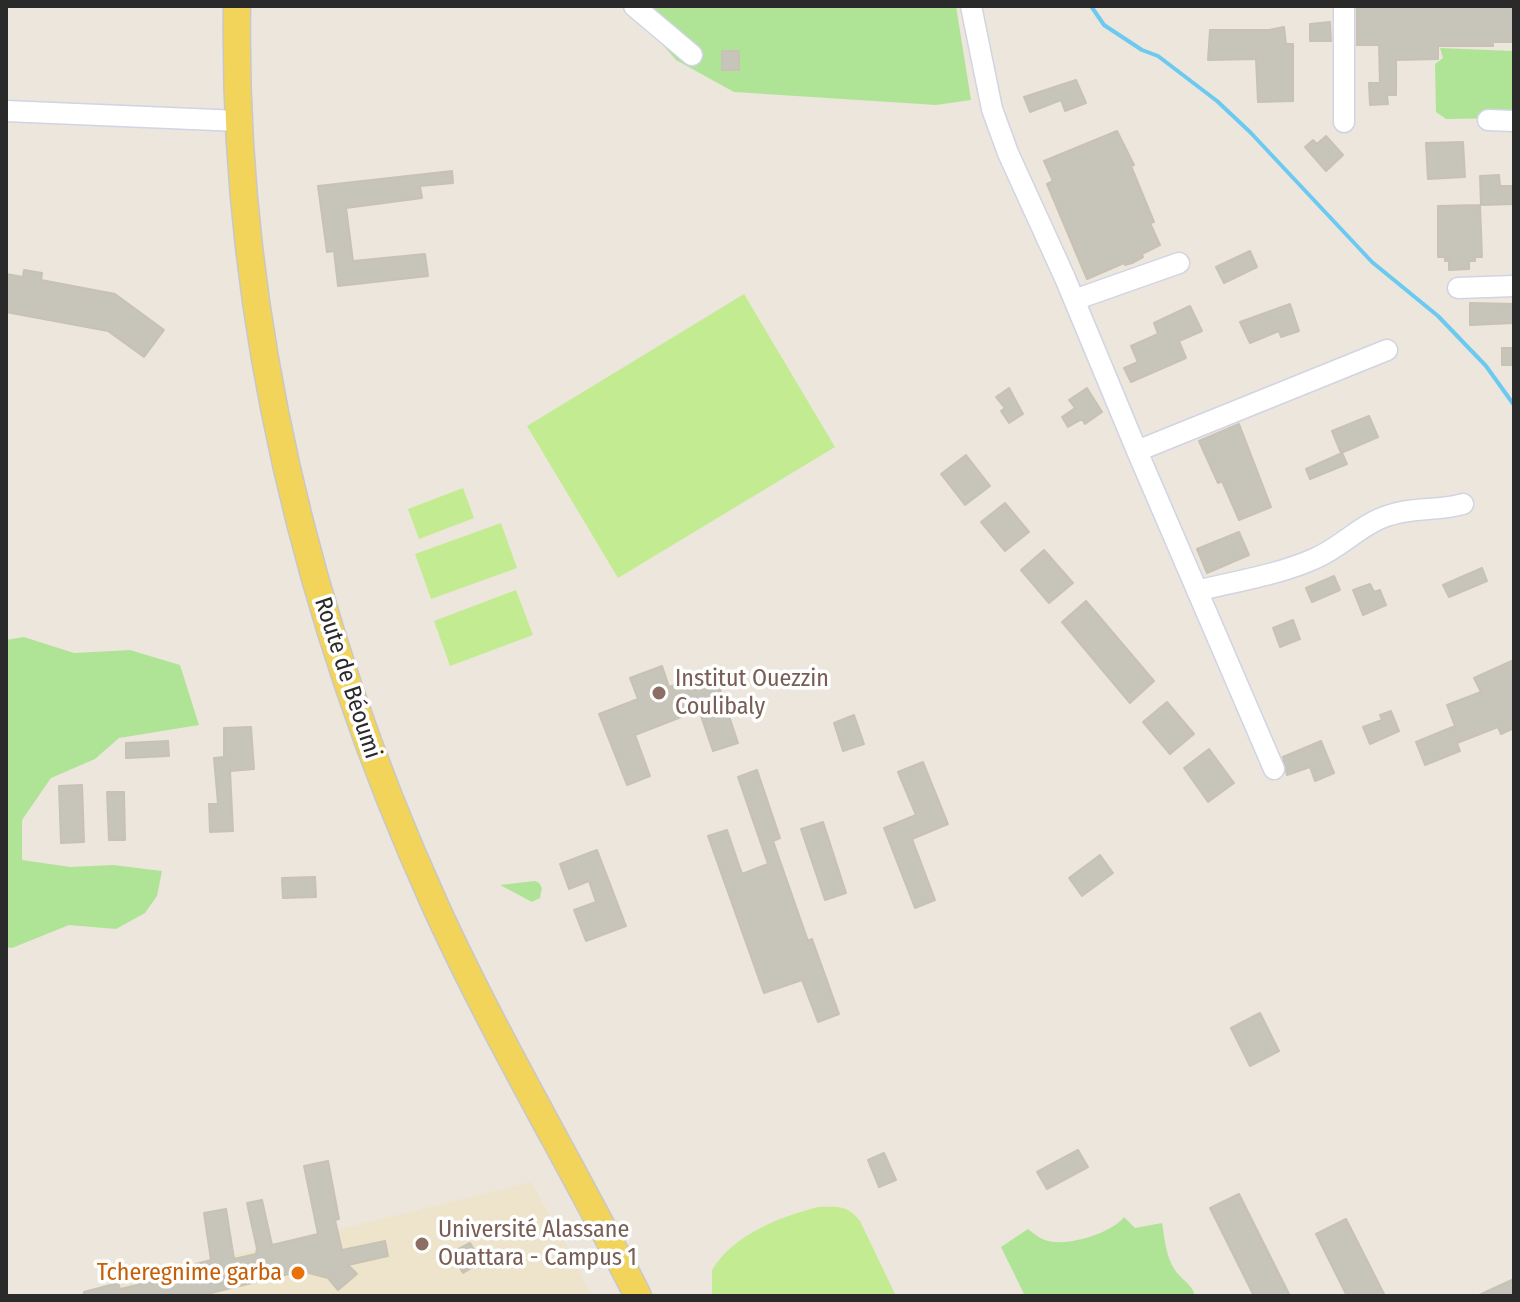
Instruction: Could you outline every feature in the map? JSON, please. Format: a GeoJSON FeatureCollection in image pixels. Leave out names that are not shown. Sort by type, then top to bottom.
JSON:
{"type":"FeatureCollection","features":[{"type":"Feature","properties":{"kind":"main road","name":"Route de Béoumi"},"geometry":{"type":"LineString","coordinates":[[237,6],[239,121],[252,276],[274,407],[306,548],[340,667],[399,823],[447,931],[638,1296]]}},
{"type":"Feature","properties":{"kind":"street"},"geometry":{"type":"LineString","coordinates":[[634,6],[692,55]]}},
{"type":"Feature","properties":{"kind":"street"},"geometry":{"type":"LineString","coordinates":[[971,6],[992,109],[1008,153],[1274,769]]}},
{"type":"Feature","properties":{"kind":"street"},"geometry":{"type":"LineString","coordinates":[[1344,6],[1344,122]]}},
{"type":"Feature","properties":{"kind":"street"},"geometry":{"type":"LineString","coordinates":[[6,111],[239,121]]}},
{"type":"Feature","properties":{"kind":"street"},"geometry":{"type":"LineString","coordinates":[[1488,120],[1514,121]]}},
{"type":"Feature","properties":{"kind":"street"},"geometry":{"type":"LineString","coordinates":[[1074,300],[1179,263]]}},
{"type":"Feature","properties":{"kind":"street"},"geometry":{"type":"LineString","coordinates":[[1458,288],[1514,286]]}},
{"type":"Feature","properties":{"kind":"street"},"geometry":{"type":"LineString","coordinates":[[1137,451],[1387,350]]}},
{"type":"Feature","properties":{"kind":"street"},"geometry":{"type":"LineString","coordinates":[[1197,591],[1317,558],[1375,520],[1393,513],[1445,509],[1463,504]]}},
{"type":"Feature","properties":{"kind":"shaded area","name":"Université Alassane Ouattara - Campus 1"},"geometry":{"type":"Polygon","coordinates":[[[531,1182],[591,1296],[68,1296],[531,1182]]]}},
{"type":"Feature","properties":{"kind":"green space"},"geometry":{"type":"Polygon","coordinates":[[[635,6],[956,6],[971,100],[936,105],[734,92],[676,60],[634,12],[635,6]]]}},
{"type":"Feature","properties":{"kind":"green space"},"geometry":{"type":"Polygon","coordinates":[[[1440,48],[1514,51],[1514,118],[1446,119],[1436,112],[1435,64],[1443,58],[1440,48]]]}},
{"type":"Feature","properties":{"kind":"green space"},"geometry":{"type":"Polygon","coordinates":[[[744,294],[835,447],[618,578],[527,426],[744,294]]]}},
{"type":"Feature","properties":{"kind":"green space"},"geometry":{"type":"Polygon","coordinates":[[[463,488],[474,518],[419,539],[408,509],[463,488]]]}},
{"type":"Feature","properties":{"kind":"green space"},"geometry":{"type":"Polygon","coordinates":[[[501,523],[517,568],[431,599],[415,554],[501,523]]]}},
{"type":"Feature","properties":{"kind":"green space"},"geometry":{"type":"Polygon","coordinates":[[[516,590],[533,635],[450,666],[434,621],[516,590]]]}},
{"type":"Feature","properties":{"kind":"green space"},"geometry":{"type":"Polygon","coordinates":[[[24,637],[74,653],[130,650],[180,665],[199,725],[119,738],[95,759],[51,778],[22,820],[22,860],[70,867],[113,865],[162,871],[157,896],[145,913],[116,929],[69,925],[12,948],[6,947],[6,640],[24,637]]]}},
{"type":"Feature","properties":{"kind":"green space"},"geometry":{"type":"Polygon","coordinates":[[[535,881],[542,888],[540,898],[532,902],[500,885],[535,881]]]}},
{"type":"Feature","properties":{"kind":"green space"},"geometry":{"type":"Polygon","coordinates":[[[818,1207],[841,1208],[860,1221],[896,1296],[712,1296],[712,1270],[732,1247],[773,1222],[818,1207]]]}},
{"type":"Feature","properties":{"kind":"green space"},"geometry":{"type":"Polygon","coordinates":[[[1124,1217],[1135,1228],[1162,1223],[1171,1263],[1195,1296],[1025,1296],[1001,1247],[1028,1229],[1045,1240],[1064,1242],[1099,1233],[1124,1217]]]}},
{"type":"Feature","properties":{"kind":"building"},"geometry":{"type":"Polygon","coordinates":[[[1357,6],[1514,6],[1514,42],[1493,42],[1493,46],[1438,46],[1438,59],[1396,60],[1396,95],[1387,95],[1388,104],[1370,105],[1369,83],[1380,83],[1379,45],[1357,45],[1357,6]]]}},
{"type":"Feature","properties":{"kind":"building"},"geometry":{"type":"Polygon","coordinates":[[[1330,22],[1331,41],[1310,41],[1310,24],[1330,22]]]}},
{"type":"Feature","properties":{"kind":"building"},"geometry":{"type":"Polygon","coordinates":[[[1284,27],[1286,44],[1293,44],[1293,101],[1258,102],[1256,59],[1208,60],[1210,30],[1284,27]]]}},
{"type":"Feature","properties":{"kind":"building"},"geometry":{"type":"Polygon","coordinates":[[[722,51],[739,51],[739,70],[722,70],[722,51]]]}},
{"type":"Feature","properties":{"kind":"building"},"geometry":{"type":"Polygon","coordinates":[[[1076,80],[1086,103],[1065,111],[1061,100],[1030,112],[1024,97],[1076,80]]]}},
{"type":"Feature","properties":{"kind":"building"},"geometry":{"type":"Polygon","coordinates":[[[1117,131],[1134,165],[1131,166],[1160,245],[1132,263],[1124,263],[1087,279],[1047,184],[1053,181],[1044,161],[1117,131]]]}},
{"type":"Feature","properties":{"kind":"building"},"geometry":{"type":"Polygon","coordinates":[[[1326,136],[1343,155],[1326,171],[1305,147],[1313,140],[1317,144],[1326,136]]]}},
{"type":"Feature","properties":{"kind":"building"},"geometry":{"type":"Polygon","coordinates":[[[1463,142],[1465,177],[1428,179],[1426,143],[1463,142]]]}},
{"type":"Feature","properties":{"kind":"building"},"geometry":{"type":"Polygon","coordinates":[[[452,171],[453,183],[420,186],[422,198],[346,208],[353,261],[425,254],[428,276],[338,286],[334,251],[327,252],[318,186],[452,171]]]}},
{"type":"Feature","properties":{"kind":"building"},"geometry":{"type":"Polygon","coordinates":[[[1499,175],[1500,186],[1514,186],[1514,204],[1481,205],[1480,176],[1499,175]]]}},
{"type":"Feature","properties":{"kind":"building"},"geometry":{"type":"Polygon","coordinates":[[[1480,205],[1482,257],[1469,261],[1469,269],[1449,270],[1449,261],[1438,257],[1438,206],[1480,205]]]}},
{"type":"Feature","properties":{"kind":"building"},"geometry":{"type":"Polygon","coordinates":[[[1250,251],[1257,267],[1224,283],[1216,267],[1250,251]]]}},
{"type":"Feature","properties":{"kind":"building"},"geometry":{"type":"Polygon","coordinates":[[[24,270],[42,273],[41,280],[115,294],[164,330],[144,357],[108,331],[6,312],[6,274],[23,277],[24,270]]]}},
{"type":"Feature","properties":{"kind":"building"},"geometry":{"type":"Polygon","coordinates":[[[1470,303],[1514,304],[1514,323],[1470,325],[1470,303]]]}},
{"type":"Feature","properties":{"kind":"building"},"geometry":{"type":"Polygon","coordinates":[[[1290,304],[1299,331],[1281,337],[1279,331],[1250,343],[1240,322],[1290,304]]]}},
{"type":"Feature","properties":{"kind":"building"},"geometry":{"type":"Polygon","coordinates":[[[1190,306],[1202,331],[1179,341],[1186,358],[1131,382],[1124,368],[1138,362],[1131,346],[1158,334],[1154,323],[1190,306]]]}},
{"type":"Feature","properties":{"kind":"building"},"geometry":{"type":"Polygon","coordinates":[[[1502,348],[1514,348],[1514,365],[1502,365],[1502,348]]]}},
{"type":"Feature","properties":{"kind":"building"},"geometry":{"type":"Polygon","coordinates":[[[1009,388],[1023,414],[1009,423],[1001,411],[1005,408],[996,397],[1009,388]]]}},
{"type":"Feature","properties":{"kind":"building"},"geometry":{"type":"Polygon","coordinates":[[[1087,388],[1102,412],[1085,424],[1082,419],[1068,427],[1062,417],[1075,408],[1069,400],[1087,388]]]}},
{"type":"Feature","properties":{"kind":"building"},"geometry":{"type":"Polygon","coordinates":[[[1369,416],[1378,437],[1341,453],[1332,431],[1369,416]]]}},
{"type":"Feature","properties":{"kind":"building"},"geometry":{"type":"Polygon","coordinates":[[[1239,424],[1271,507],[1239,520],[1222,481],[1218,483],[1199,441],[1239,424]]]}},
{"type":"Feature","properties":{"kind":"building"},"geometry":{"type":"Polygon","coordinates":[[[1342,453],[1347,464],[1310,479],[1306,469],[1342,453]]]}},
{"type":"Feature","properties":{"kind":"building"},"geometry":{"type":"Polygon","coordinates":[[[966,455],[990,486],[965,505],[941,474],[966,455]]]}},
{"type":"Feature","properties":{"kind":"building"},"geometry":{"type":"Polygon","coordinates":[[[1005,503],[1029,532],[1005,551],[981,522],[1005,503]]]}},
{"type":"Feature","properties":{"kind":"building"},"geometry":{"type":"Polygon","coordinates":[[[1239,532],[1249,555],[1207,573],[1197,549],[1239,532]]]}},
{"type":"Feature","properties":{"kind":"building"},"geometry":{"type":"Polygon","coordinates":[[[1044,550],[1073,583],[1049,603],[1021,570],[1044,550]]]}},
{"type":"Feature","properties":{"kind":"building"},"geometry":{"type":"Polygon","coordinates":[[[1482,568],[1487,581],[1449,597],[1443,585],[1482,568]]]}},
{"type":"Feature","properties":{"kind":"building"},"geometry":{"type":"Polygon","coordinates":[[[1334,576],[1340,590],[1312,602],[1306,588],[1334,576]]]}},
{"type":"Feature","properties":{"kind":"building"},"geometry":{"type":"Polygon","coordinates":[[[1370,584],[1374,592],[1380,590],[1386,605],[1363,615],[1353,590],[1370,584]]]}},
{"type":"Feature","properties":{"kind":"building"},"geometry":{"type":"Polygon","coordinates":[[[1086,601],[1154,681],[1130,703],[1062,622],[1086,601]]]}},
{"type":"Feature","properties":{"kind":"building"},"geometry":{"type":"Polygon","coordinates":[[[1293,620],[1300,639],[1280,647],[1273,628],[1293,620]]]}},
{"type":"Feature","properties":{"kind":"building"},"geometry":{"type":"Polygon","coordinates":[[[1514,660],[1514,728],[1501,734],[1498,727],[1457,743],[1460,751],[1425,765],[1416,742],[1455,726],[1447,705],[1481,692],[1474,678],[1514,660]]]}},
{"type":"Feature","properties":{"kind":"building"},"geometry":{"type":"Polygon","coordinates":[[[662,666],[669,687],[714,671],[738,743],[713,751],[699,710],[635,735],[650,776],[627,785],[599,714],[638,699],[630,678],[662,666]]]}},
{"type":"Feature","properties":{"kind":"building"},"geometry":{"type":"Polygon","coordinates":[[[1167,702],[1194,734],[1170,754],[1143,722],[1167,702]]]}},
{"type":"Feature","properties":{"kind":"building"},"geometry":{"type":"Polygon","coordinates":[[[1391,711],[1399,731],[1370,744],[1363,727],[1382,720],[1380,715],[1391,711]]]}},
{"type":"Feature","properties":{"kind":"building"},"geometry":{"type":"Polygon","coordinates":[[[854,715],[864,744],[843,751],[834,723],[854,715]]]}},
{"type":"Feature","properties":{"kind":"building"},"geometry":{"type":"Polygon","coordinates":[[[251,727],[254,769],[230,771],[233,831],[210,832],[209,804],[218,804],[214,758],[224,757],[224,728],[251,727]]]}},
{"type":"Feature","properties":{"kind":"building"},"geometry":{"type":"Polygon","coordinates":[[[168,741],[169,756],[126,758],[126,743],[168,741]]]}},
{"type":"Feature","properties":{"kind":"building"},"geometry":{"type":"Polygon","coordinates":[[[1321,741],[1334,773],[1315,781],[1310,767],[1287,775],[1283,757],[1321,741]]]}},
{"type":"Feature","properties":{"kind":"building"},"geometry":{"type":"Polygon","coordinates":[[[1209,749],[1234,783],[1208,802],[1184,768],[1209,749]]]}},
{"type":"Feature","properties":{"kind":"building"},"geometry":{"type":"Polygon","coordinates":[[[923,762],[948,824],[912,839],[935,900],[915,908],[884,828],[916,815],[898,772],[923,762]]]}},
{"type":"Feature","properties":{"kind":"building"},"geometry":{"type":"Polygon","coordinates":[[[757,770],[780,838],[773,841],[808,941],[812,939],[839,1014],[818,1022],[802,980],[764,993],[708,836],[727,830],[742,874],[768,864],[738,777],[757,770]]]}},
{"type":"Feature","properties":{"kind":"building"},"geometry":{"type":"Polygon","coordinates":[[[82,785],[84,842],[61,843],[59,786],[82,785]]]}},
{"type":"Feature","properties":{"kind":"building"},"geometry":{"type":"Polygon","coordinates":[[[107,792],[124,792],[125,840],[109,840],[107,792]]]}},
{"type":"Feature","properties":{"kind":"building"},"geometry":{"type":"Polygon","coordinates":[[[823,822],[846,893],[825,900],[801,829],[823,822]]]}},
{"type":"Feature","properties":{"kind":"building"},"geometry":{"type":"Polygon","coordinates":[[[597,850],[626,926],[586,941],[574,910],[596,902],[589,881],[569,889],[560,864],[597,850]]]}},
{"type":"Feature","properties":{"kind":"building"},"geometry":{"type":"Polygon","coordinates":[[[1100,855],[1113,873],[1082,896],[1069,878],[1100,855]]]}},
{"type":"Feature","properties":{"kind":"building"},"geometry":{"type":"Polygon","coordinates":[[[315,877],[316,897],[283,898],[282,878],[315,877]]]}},
{"type":"Feature","properties":{"kind":"building"},"geometry":{"type":"Polygon","coordinates":[[[1260,1013],[1279,1051],[1250,1066],[1231,1028],[1260,1013]]]}},
{"type":"Feature","properties":{"kind":"building"},"geometry":{"type":"Polygon","coordinates":[[[1078,1150],[1088,1167],[1047,1189],[1037,1172],[1078,1150]]]}},
{"type":"Feature","properties":{"kind":"building"},"geometry":{"type":"Polygon","coordinates":[[[884,1153],[896,1180],[879,1187],[868,1160],[884,1153]]]}},
{"type":"Feature","properties":{"kind":"building"},"geometry":{"type":"Polygon","coordinates":[[[328,1161],[342,1250],[385,1241],[388,1256],[348,1265],[357,1274],[338,1290],[328,1278],[301,1271],[211,1293],[212,1296],[84,1296],[84,1292],[118,1283],[120,1289],[194,1272],[192,1265],[211,1260],[204,1213],[226,1209],[234,1259],[256,1254],[247,1203],[262,1200],[272,1245],[318,1234],[304,1166],[328,1161]]]}},
{"type":"Feature","properties":{"kind":"building"},"geometry":{"type":"Polygon","coordinates":[[[1239,1194],[1290,1296],[1254,1296],[1210,1208],[1239,1194]]]}},
{"type":"Feature","properties":{"kind":"building"},"geometry":{"type":"Polygon","coordinates":[[[1346,1219],[1385,1296],[1347,1296],[1316,1234],[1346,1219]]]}},
{"type":"Feature","properties":{"kind":"building"},"geometry":{"type":"Polygon","coordinates":[[[470,1243],[481,1262],[463,1273],[451,1253],[470,1243]]]}},
{"type":"Feature","properties":{"kind":"building"},"geometry":{"type":"Polygon","coordinates":[[[1514,1279],[1514,1296],[1477,1296],[1514,1279]]]}},
{"type":"Feature","properties":{"kind":"waterway"},"geometry":{"type":"LineString","coordinates":[[1091,6],[1104,25],[1142,50],[1158,56],[1217,101],[1250,132],[1372,262],[1438,316],[1486,366],[1514,405]]}},
{"type":"Feature","properties":{"kind":"place","name":"Institut Ouezzin Coulibaly"},"geometry":{"type":"Point","coordinates":[659,693]}},
{"type":"Feature","properties":{"kind":"place","name":"Université Alassane Ouattara - Campus 1"},"geometry":{"type":"Point","coordinates":[422,1244]}},
{"type":"Feature","properties":{"kind":"place","name":"Tcheregnime garba"},"geometry":{"type":"Point","coordinates":[298,1273]}}]}
